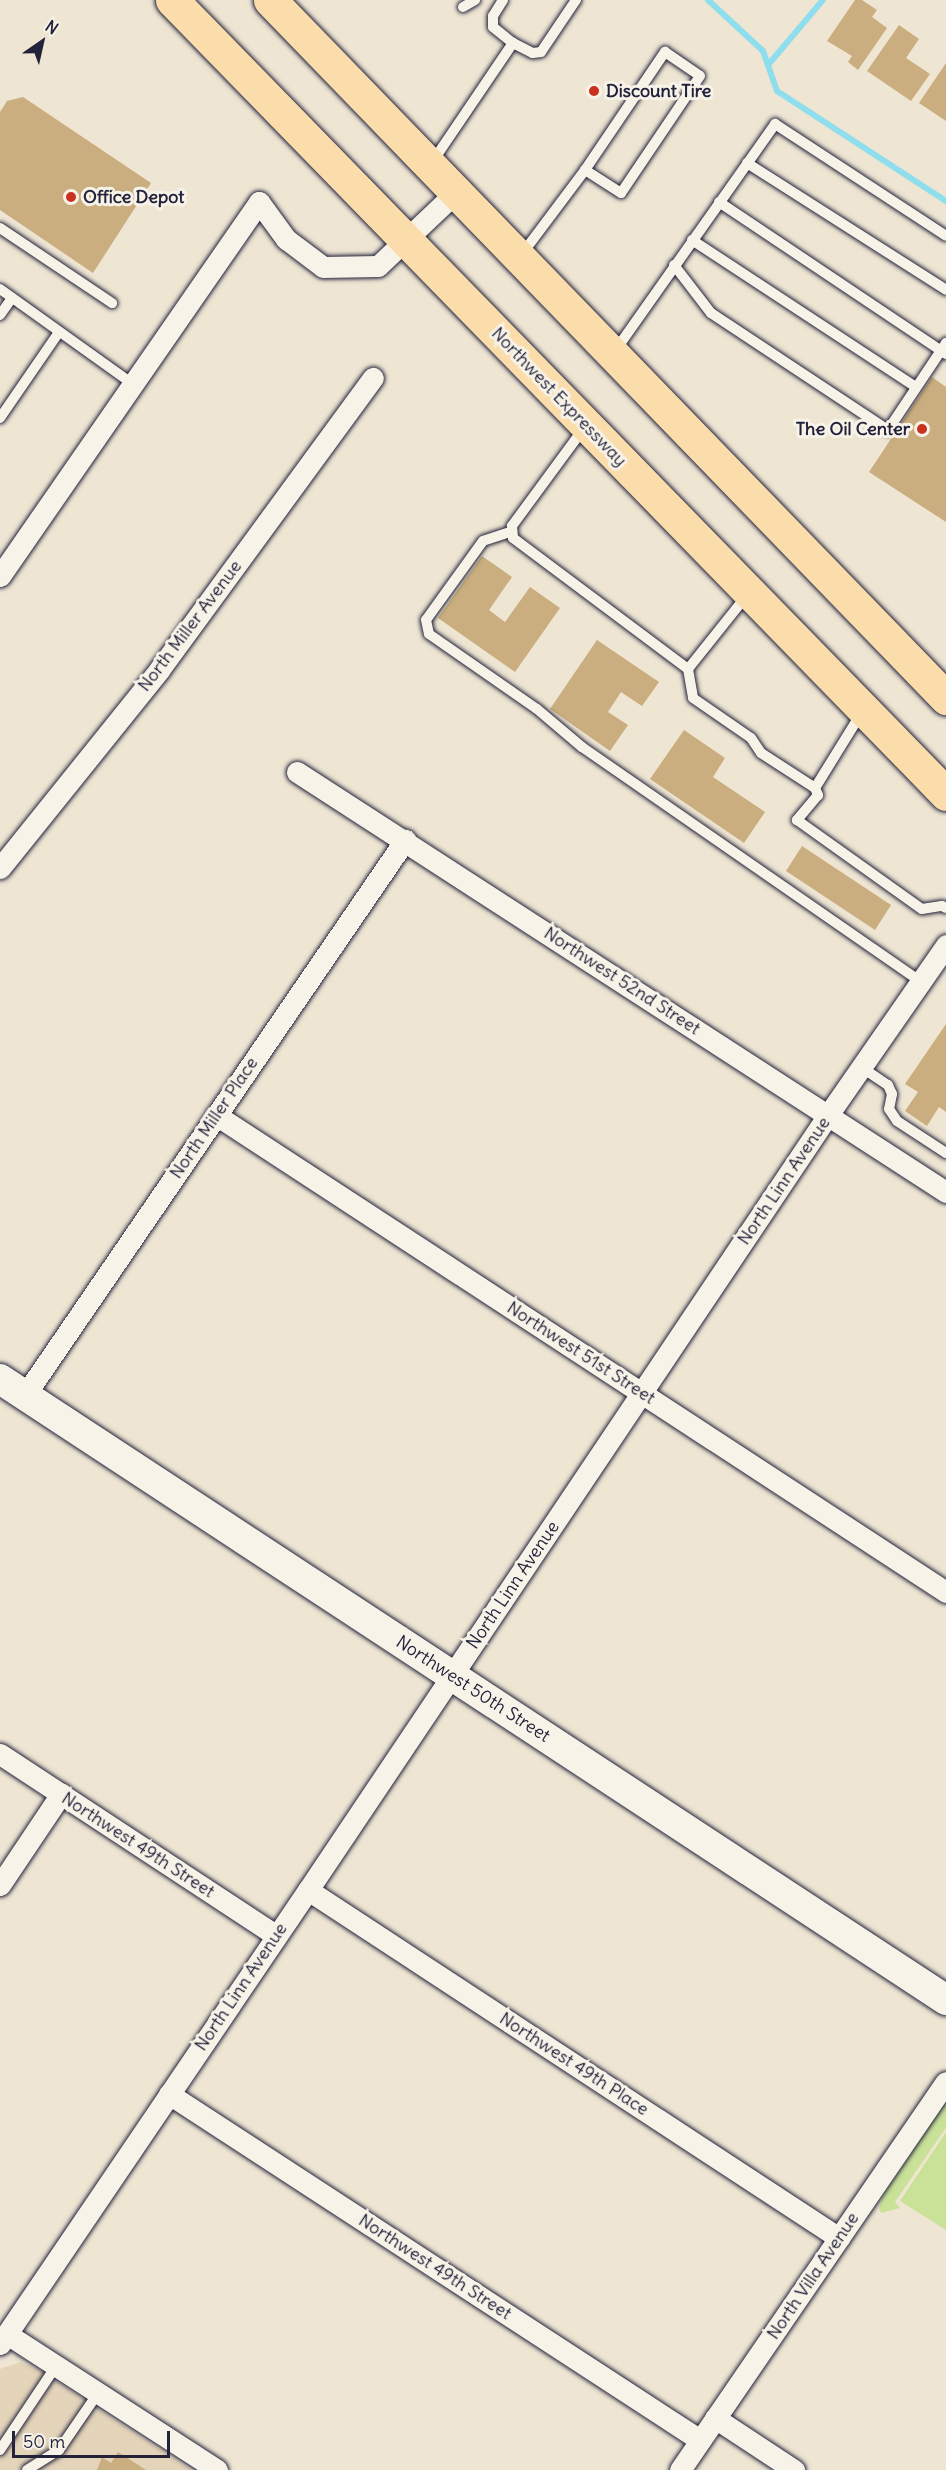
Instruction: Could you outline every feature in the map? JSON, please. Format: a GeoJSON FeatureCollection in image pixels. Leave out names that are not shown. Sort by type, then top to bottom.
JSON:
{"type":"FeatureCollection","features":[{"type":"Feature","properties":{"kind":"highway","name":"Northwest Expressway"},"geometry":{"type":"LineString","coordinates":[[172,0],[945,792]]}},
{"type":"Feature","properties":{"kind":"highway"},"geometry":{"type":"LineString","coordinates":[[270,0],[612,356],[946,698]]}},
{"type":"Feature","properties":{"kind":"street"},"geometry":{"type":"LineString","coordinates":[[0,576],[259,202],[286,239],[323,267],[378,266],[455,193]]}},
{"type":"Feature","properties":{"kind":"street","name":"North Miller Avenue"},"geometry":{"type":"LineString","coordinates":[[0,868],[159,670],[373,378]]}},
{"type":"Feature","properties":{"kind":"street","name":"Northwest 52nd Street"},"geometry":{"type":"LineString","coordinates":[[297,772],[946,1192]]}},
{"type":"Feature","properties":{"kind":"street","name":"North Miller Place"},"geometry":{"type":"LineString","coordinates":[[25,1395],[405,840]]}},
{"type":"Feature","properties":{"kind":"street","name":"North Linn Avenue"},"geometry":{"type":"LineString","coordinates":[[3,2339],[643,1393],[828,1115],[861,1067],[933,975],[946,945]]}},
{"type":"Feature","properties":{"kind":"street","name":"Northwest 51st Street"},"geometry":{"type":"LineString","coordinates":[[216,1115],[946,1592]]}},
{"type":"Feature","properties":{"kind":"street","name":"Northwest 50th Street"},"geometry":{"type":"LineString","coordinates":[[0,1379],[946,2000]]}},
{"type":"Feature","properties":{"kind":"street","name":"Northwest 49th Street"},"geometry":{"type":"LineString","coordinates":[[0,1754],[276,1935]]}},
{"type":"Feature","properties":{"kind":"street"},"geometry":{"type":"LineString","coordinates":[[0,1885],[61,1794]]}},
{"type":"Feature","properties":{"kind":"street","name":"Northwest 49th Place"},"geometry":{"type":"LineString","coordinates":[[308,1890],[839,2238]]}},
{"type":"Feature","properties":{"kind":"street","name":"North Villa Avenue"},"geometry":{"type":"LineString","coordinates":[[680,2470],[946,2082]]}},
{"type":"Feature","properties":{"kind":"street","name":"Northwest 49th Street"},"geometry":{"type":"LineString","coordinates":[[169,2094],[700,2440]]}},
{"type":"Feature","properties":{"kind":"street"},"geometry":{"type":"LineString","coordinates":[[3,2339],[56,2366],[217,2470]]}},
{"type":"Feature","properties":{"kind":"street"},"geometry":{"type":"LineString","coordinates":[[715,2418],[794,2470]]}},
{"type":"Feature","properties":{"kind":"lane"},"geometry":{"type":"LineString","coordinates":[[463,7],[475,0]]}},
{"type":"Feature","properties":{"kind":"lane"},"geometry":{"type":"LineString","coordinates":[[503,0],[492,22],[496,32],[533,53],[541,52],[576,0]]}},
{"type":"Feature","properties":{"kind":"lane"},"geometry":{"type":"LineString","coordinates":[[429,166],[513,43]]}},
{"type":"Feature","properties":{"kind":"lane"},"geometry":{"type":"LineString","coordinates":[[519,258],[585,170],[665,52],[700,76],[621,193],[585,170]]}},
{"type":"Feature","properties":{"kind":"lane"},"geometry":{"type":"LineString","coordinates":[[612,356],[775,124],[946,236]]}},
{"type":"Feature","properties":{"kind":"lane"},"geometry":{"type":"LineString","coordinates":[[747,163],[946,290]]}},
{"type":"Feature","properties":{"kind":"lane"},"geometry":{"type":"LineString","coordinates":[[674,265],[711,313],[888,430],[944,349],[719,202]]}},
{"type":"Feature","properties":{"kind":"lane"},"geometry":{"type":"LineString","coordinates":[[0,228],[112,303]]}},
{"type":"Feature","properties":{"kind":"lane"},"geometry":{"type":"LineString","coordinates":[[692,240],[916,387]]}},
{"type":"Feature","properties":{"kind":"lane"},"geometry":{"type":"LineString","coordinates":[[0,289],[134,385]]}},
{"type":"Feature","properties":{"kind":"lane"},"geometry":{"type":"LineString","coordinates":[[0,315],[12,298]]}},
{"type":"Feature","properties":{"kind":"lane"},"geometry":{"type":"LineString","coordinates":[[0,418],[59,332]]}},
{"type":"Feature","properties":{"kind":"lane"},"geometry":{"type":"LineString","coordinates":[[587,425],[512,526],[510,532],[513,538],[688,669],[693,698],[751,738],[762,753],[815,788],[818,795],[798,820],[922,909],[942,906],[946,908]]}},
{"type":"Feature","properties":{"kind":"lane"},"geometry":{"type":"LineString","coordinates":[[510,532],[483,541],[426,620],[429,634],[537,709],[582,747],[933,975]]}},
{"type":"Feature","properties":{"kind":"lane"},"geometry":{"type":"LineString","coordinates":[[688,669],[749,592]]}},
{"type":"Feature","properties":{"kind":"lane"},"geometry":{"type":"LineString","coordinates":[[815,788],[864,709]]}},
{"type":"Feature","properties":{"kind":"lane"},"geometry":{"type":"LineString","coordinates":[[861,1067],[888,1085],[892,1094],[889,1109],[897,1121],[946,1154]]}},
{"type":"Feature","properties":{"kind":"lane"},"geometry":{"type":"LineString","coordinates":[[0,2450],[56,2366]]}},
{"type":"Feature","properties":{"kind":"lane"},"geometry":{"type":"LineString","coordinates":[[27,2470],[59,2450],[98,2393]]}},
{"type":"Feature","properties":{"kind":"shaded area"},"geometry":{"type":"Polygon","coordinates":[[[21,2362],[39,2370],[191,2470],[0,2470],[0,2369],[21,2362]]]}},
{"type":"Feature","properties":{"kind":"green space"},"geometry":{"type":"Polygon","coordinates":[[[946,2101],[946,2128],[895,2202],[900,2208],[881,2213],[879,2208],[883,2196],[946,2101]]]}},
{"type":"Feature","properties":{"kind":"green space"},"geometry":{"type":"Polygon","coordinates":[[[946,2132],[946,2230],[900,2201],[946,2132]]]}},
{"type":"Feature","properties":{"kind":"building"},"geometry":{"type":"Polygon","coordinates":[[[855,0],[862,0],[877,10],[872,17],[887,28],[858,70],[848,62],[852,56],[827,41],[855,0]]]}},
{"type":"Feature","properties":{"kind":"building"},"geometry":{"type":"Polygon","coordinates":[[[899,25],[919,39],[906,58],[930,74],[911,101],[867,71],[899,25]]]}},
{"type":"Feature","properties":{"kind":"building"},"geometry":{"type":"Polygon","coordinates":[[[946,63],[946,121],[919,103],[946,63]]]}},
{"type":"Feature","properties":{"kind":"building","name":"Office Depot"},"geometry":{"type":"Polygon","coordinates":[[[23,97],[151,183],[93,273],[0,210],[0,112],[7,101],[23,97]]]}},
{"type":"Feature","properties":{"kind":"building","name":"The Oil Center"},"geometry":{"type":"Polygon","coordinates":[[[932,377],[946,387],[946,522],[869,472],[932,377]]]}},
{"type":"Feature","properties":{"kind":"building"},"geometry":{"type":"Polygon","coordinates":[[[482,556],[512,577],[489,610],[505,622],[530,587],[560,608],[515,672],[438,618],[482,556]]]}},
{"type":"Feature","properties":{"kind":"building"},"geometry":{"type":"Polygon","coordinates":[[[597,640],[659,682],[642,706],[621,692],[608,712],[628,725],[610,751],[550,709],[597,640]]]}},
{"type":"Feature","properties":{"kind":"building"},"geometry":{"type":"Polygon","coordinates":[[[684,730],[725,758],[713,777],[765,812],[744,843],[650,779],[684,730]]]}},
{"type":"Feature","properties":{"kind":"building"},"geometry":{"type":"Polygon","coordinates":[[[802,846],[891,905],[875,930],[786,871],[802,846]]]}},
{"type":"Feature","properties":{"kind":"building"},"geometry":{"type":"Polygon","coordinates":[[[946,1024],[946,1112],[939,1107],[927,1126],[905,1111],[918,1092],[905,1084],[946,1024]]]}},
{"type":"Feature","properties":{"kind":"building"},"geometry":{"type":"Polygon","coordinates":[[[118,2452],[146,2470],[97,2470],[102,2457],[111,2463],[118,2452]]]}},
{"type":"Feature","properties":{"kind":"waterway"},"geometry":{"type":"LineString","coordinates":[[708,0],[763,51],[777,91],[946,201]]}},
{"type":"Feature","properties":{"kind":"waterway"},"geometry":{"type":"LineString","coordinates":[[768,65],[823,0]]}},
{"type":"Feature","properties":{"kind":"place","name":"Discount Tire"},"geometry":{"type":"Point","coordinates":[594,91]}},
{"type":"Feature","properties":{"kind":"place","name":"Office Depot"},"geometry":{"type":"Point","coordinates":[71,197]}},
{"type":"Feature","properties":{"kind":"place","name":"The Oil Center"},"geometry":{"type":"Point","coordinates":[922,429]}}]}
